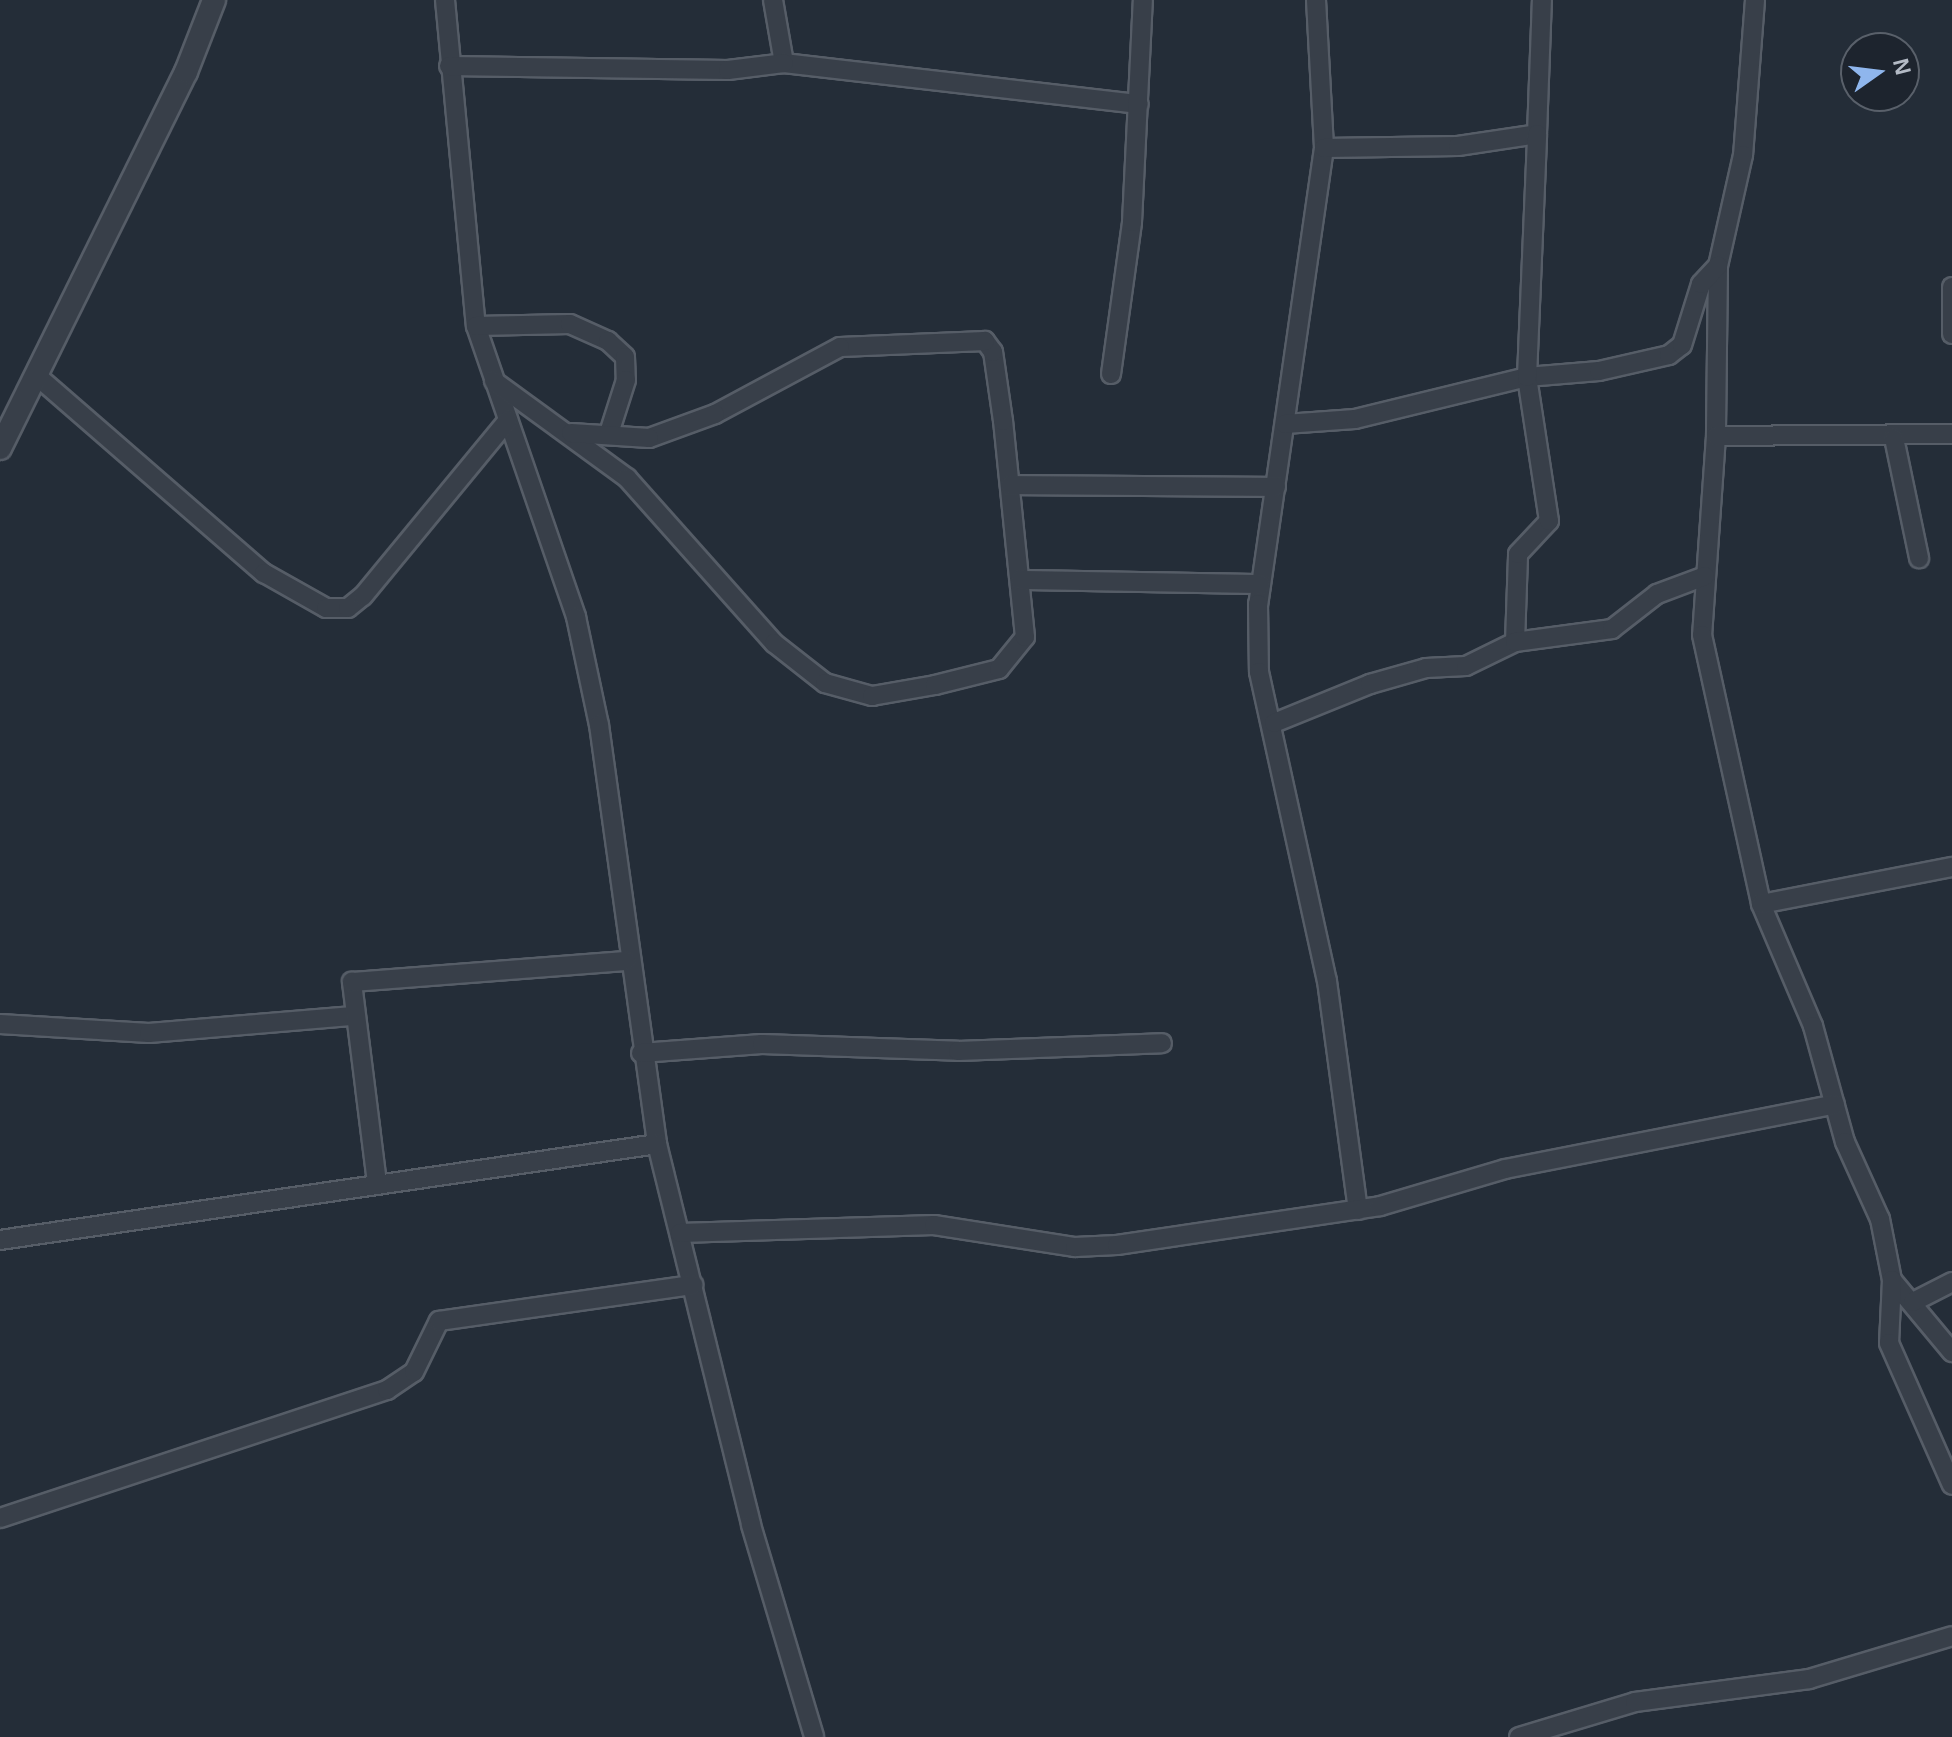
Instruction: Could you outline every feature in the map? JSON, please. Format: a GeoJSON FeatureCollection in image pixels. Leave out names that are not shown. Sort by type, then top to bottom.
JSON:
{"type":"FeatureCollection","features":[{"type":"Feature","properties":{"kind":"street"},"geometry":{"type":"LineString","coordinates":[[0,448],[8,415],[37,376],[214,0]]}},
{"type":"Feature","properties":{"kind":"street"},"geometry":{"type":"LineString","coordinates":[[445,0],[476,326],[576,617],[599,725],[626,961],[657,1144],[751,1525],[814,1737]]}},
{"type":"Feature","properties":{"kind":"street"},"geometry":{"type":"LineString","coordinates":[[773,0],[784,63]]}},
{"type":"Feature","properties":{"kind":"street"},"geometry":{"type":"LineString","coordinates":[[1111,374],[1125,290],[1139,104],[1143,0]]}},
{"type":"Feature","properties":{"kind":"street"},"geometry":{"type":"LineString","coordinates":[[1316,0],[1324,148],[1261,584],[1259,672],[1274,723],[1327,981],[1358,1210]]}},
{"type":"Feature","properties":{"kind":"street"},"geometry":{"type":"LineString","coordinates":[[1515,642],[1518,554],[1549,521],[1527,377],[1537,134],[1544,99],[1542,0]]}},
{"type":"Feature","properties":{"kind":"street"},"geometry":{"type":"LineString","coordinates":[[1755,0],[1743,155],[1718,266],[1716,436],[1702,635],[1761,904],[1813,1026],[1835,1104],[1884,1230],[1892,1280],[1889,1343],[1952,1485]]}},
{"type":"Feature","properties":{"kind":"street"},"geometry":{"type":"LineString","coordinates":[[449,66],[728,70],[784,63],[1139,104]]}},
{"type":"Feature","properties":{"kind":"street"},"geometry":{"type":"LineString","coordinates":[[1324,148],[1458,146],[1537,134]]}},
{"type":"Feature","properties":{"kind":"street"},"geometry":{"type":"LineString","coordinates":[[1285,424],[1355,419],[1527,377],[1599,371],[1669,355],[1682,345],[1701,284],[1718,266]]}},
{"type":"Feature","properties":{"kind":"street"},"geometry":{"type":"LineString","coordinates":[[1952,287],[1952,334]]}},
{"type":"Feature","properties":{"kind":"street"},"geometry":{"type":"LineString","coordinates":[[476,326],[570,324],[608,341],[625,357],[626,380],[610,430]]}},
{"type":"Feature","properties":{"kind":"street"},"geometry":{"type":"LineString","coordinates":[[494,381],[571,433],[627,478],[795,664],[845,693],[872,696],[999,669],[1025,637],[993,352],[970,337],[840,347],[702,419],[649,438],[610,430],[571,433]]}},
{"type":"Feature","properties":{"kind":"street"},"geometry":{"type":"LineString","coordinates":[[37,376],[264,573],[326,608],[348,608],[363,596],[508,420]]}},
{"type":"Feature","properties":{"kind":"street"},"geometry":{"type":"LineString","coordinates":[[1716,436],[1894,438],[1952,434]]}},
{"type":"Feature","properties":{"kind":"street"},"geometry":{"type":"LineString","coordinates":[[1894,438],[1919,558]]}},
{"type":"Feature","properties":{"kind":"street"},"geometry":{"type":"LineString","coordinates":[[1010,485],[1276,487]]}},
{"type":"Feature","properties":{"kind":"street"},"geometry":{"type":"LineString","coordinates":[[1274,723],[1384,680],[1466,666],[1515,642],[1612,629],[1657,594],[1705,576]]}},
{"type":"Feature","properties":{"kind":"street"},"geometry":{"type":"LineString","coordinates":[[1020,580],[1261,584]]}},
{"type":"Feature","properties":{"kind":"street"},"geometry":{"type":"LineString","coordinates":[[1761,904],[1952,867]]}},
{"type":"Feature","properties":{"kind":"street"},"geometry":{"type":"LineString","coordinates":[[377,1183],[353,1016],[352,982],[626,961]]}},
{"type":"Feature","properties":{"kind":"street"},"geometry":{"type":"LineString","coordinates":[[0,1024],[149,1033],[353,1016]]}},
{"type":"Feature","properties":{"kind":"street"},"geometry":{"type":"LineString","coordinates":[[641,1053],[762,1044],[958,1051],[1162,1043]]}},
{"type":"Feature","properties":{"kind":"street"},"geometry":{"type":"LineString","coordinates":[[680,1233],[934,1225],[1075,1247],[1358,1210],[1505,1169],[1835,1104]]}},
{"type":"Feature","properties":{"kind":"street"},"geometry":{"type":"LineString","coordinates":[[0,1240],[657,1144]]}},
{"type":"Feature","properties":{"kind":"street"},"geometry":{"type":"LineString","coordinates":[[1892,1280],[1952,1352]]}},
{"type":"Feature","properties":{"kind":"street"},"geometry":{"type":"LineString","coordinates":[[1913,1302],[1952,1282]]}},
{"type":"Feature","properties":{"kind":"street"},"geometry":{"type":"LineString","coordinates":[[0,1518],[387,1390],[414,1372],[439,1321],[693,1285]]}},
{"type":"Feature","properties":{"kind":"street"},"geometry":{"type":"LineString","coordinates":[[1519,1737],[1635,1702],[1809,1679],[1952,1636]]}}]}
